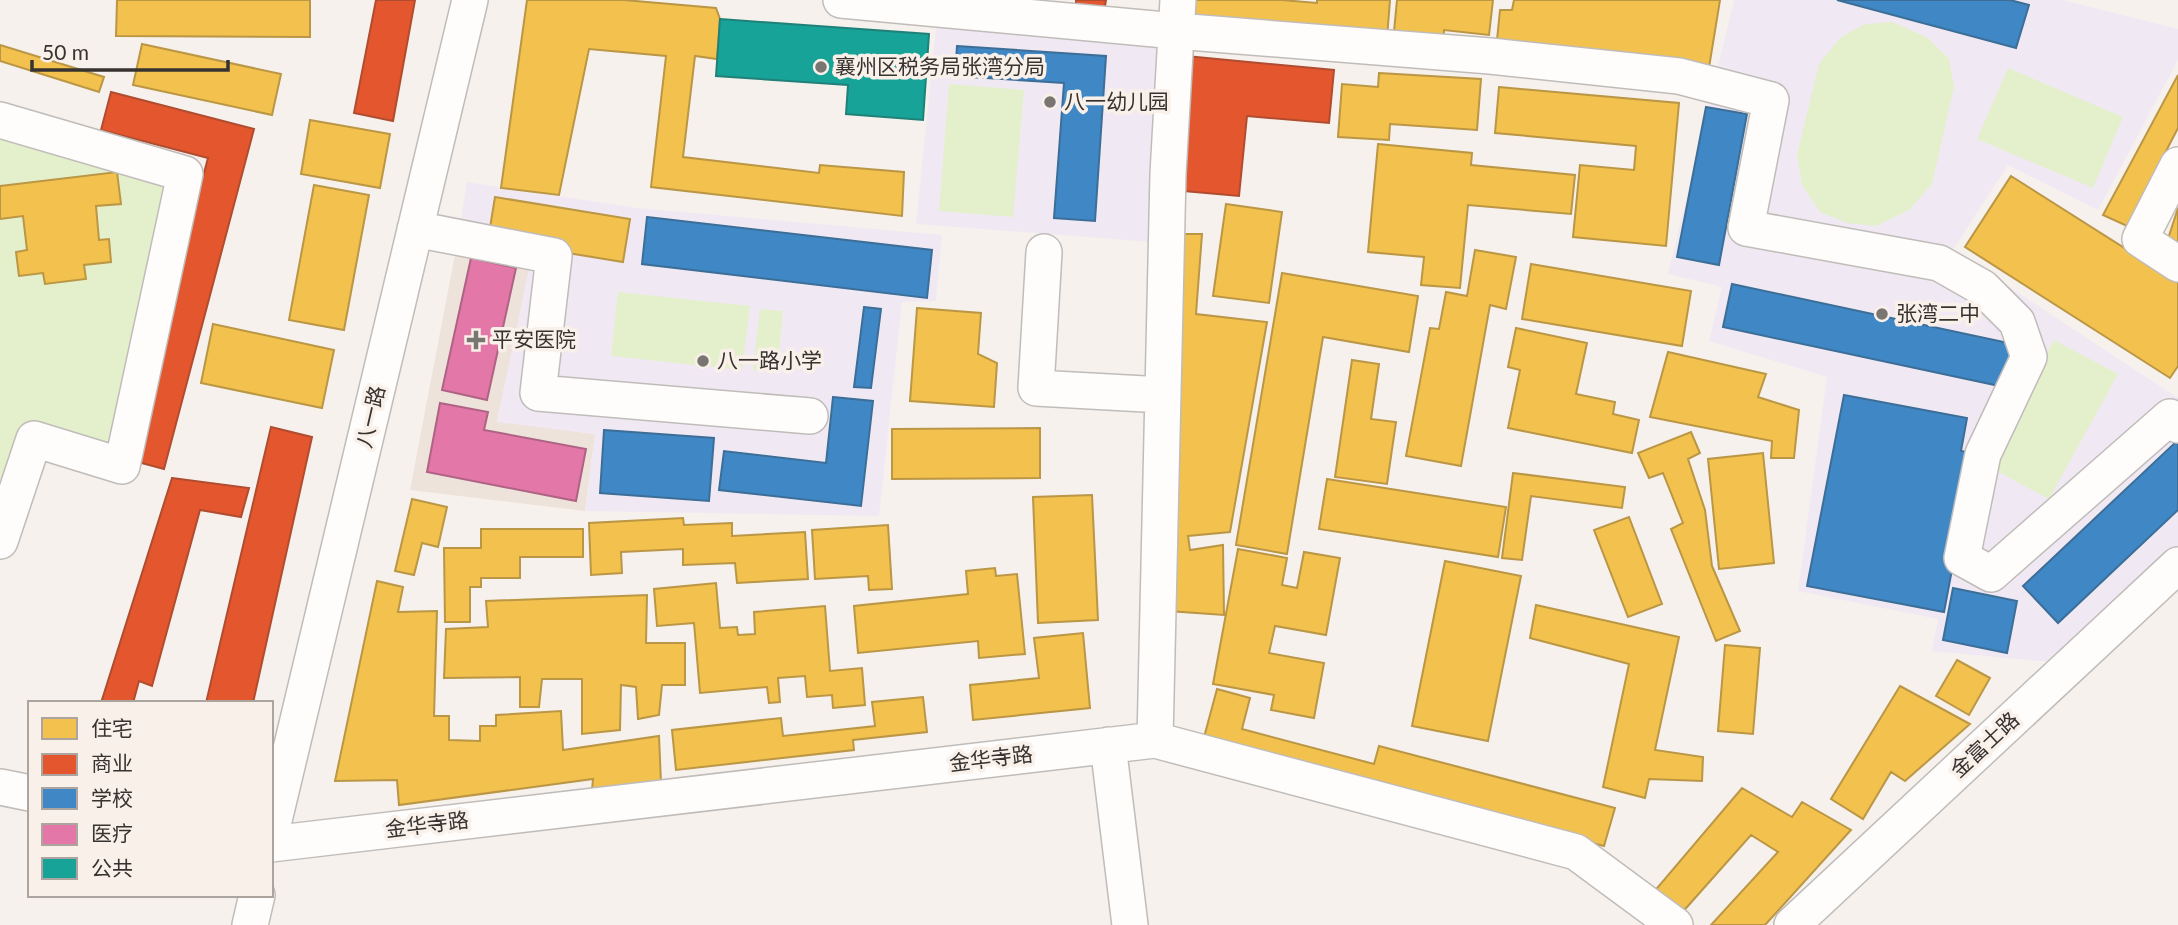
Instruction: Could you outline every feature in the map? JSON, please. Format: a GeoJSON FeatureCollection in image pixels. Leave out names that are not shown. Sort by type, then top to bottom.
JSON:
{"type":"FeatureCollection","features":[{"type":"Feature","properties":{"kind":"street","name":"八一路"},"geometry":{"type":"LineString","coordinates":[[273,825],[470,0]]}},
{"type":"Feature","properties":{"kind":"street"},"geometry":{"type":"LineString","coordinates":[[841,0],[1177,15],[1490,56],[1679,76],[1730,87],[1771,100],[1746,228],[1940,263],[1983,288],[2017,322],[2029,357],[1983,454],[1962,558],[1992,574],[2170,417],[2178,425]]}},
{"type":"Feature","properties":{"kind":"street"},"geometry":{"type":"LineString","coordinates":[[1155,740],[1168,174],[1177,15]]}},
{"type":"Feature","properties":{"kind":"street"},"geometry":{"type":"LineString","coordinates":[[0,120],[185,174],[122,466],[34,439],[15,448],[0,541]]}},
{"type":"Feature","properties":{"kind":"street"},"geometry":{"type":"LineString","coordinates":[[2178,165],[2140,239],[2178,264]]}},
{"type":"Feature","properties":{"kind":"street"},"geometry":{"type":"LineString","coordinates":[[415,229],[554,256],[538,393],[810,416]]}},
{"type":"Feature","properties":{"kind":"street"},"geometry":{"type":"LineString","coordinates":[[1044,252],[1036,388],[1163,395]]}},
{"type":"Feature","properties":{"kind":"street","name":"金富士路"},"geometry":{"type":"LineString","coordinates":[[1792,925],[2178,565]]}},
{"type":"Feature","properties":{"kind":"street","name":"金华寺路"},"geometry":{"type":"LineString","coordinates":[[273,844],[1155,740],[1576,852],[1675,925]]}},
{"type":"Feature","properties":{"kind":"street"},"geometry":{"type":"LineString","coordinates":[[1108,745],[1130,925]]}},
{"type":"Feature","properties":{"kind":"street"},"geometry":{"type":"LineString","coordinates":[[0,787],[28,793]]}},
{"type":"Feature","properties":{"kind":"street"},"geometry":{"type":"LineString","coordinates":[[250,925],[257,897]]}},
{"type":"Feature","properties":{"kind":"shaded area","name":"张湾二中"},"geometry":{"type":"Polygon","coordinates":[[[1734,0],[2063,0],[2178,29],[2178,60],[2098,210],[2008,165],[1953,250],[2178,398],[2178,565],[2072,664],[1932,651],[1938,619],[1798,591],[1827,377],[1709,341],[1722,287],[1668,274],[1734,0]]]}},
{"type":"Feature","properties":{"kind":"shaded area","name":"八一幼儿园"},"geometry":{"type":"Polygon","coordinates":[[[938,9],[1176,31],[1166,243],[916,224],[938,9]]]}},
{"type":"Feature","properties":{"kind":"shaded area","name":"八一路小学"},"geometry":{"type":"Polygon","coordinates":[[[467,182],[637,208],[942,235],[936,301],[902,302],[879,516],[585,511],[595,434],[497,422],[531,259],[457,244],[467,182]]]}},
{"type":"Feature","properties":{"kind":"shaded area","name":"平安医院"},"geometry":{"type":"Polygon","coordinates":[[[457,244],[532,259],[497,421],[595,434],[585,511],[410,490],[457,244]]]}},
{"type":"Feature","properties":{"kind":"green space"},"geometry":{"type":"Polygon","coordinates":[[[1893,22],[1928,38],[1949,59],[1954,87],[1932,184],[1909,210],[1876,226],[1847,223],[1820,212],[1802,185],[1797,155],[1819,64],[1840,38],[1865,24],[1893,22]]]}},
{"type":"Feature","properties":{"kind":"green space"},"geometry":{"type":"Polygon","coordinates":[[[2008,68],[2123,117],[2093,188],[1977,139],[2008,68]]]}},
{"type":"Feature","properties":{"kind":"green space"},"geometry":{"type":"Polygon","coordinates":[[[949,84],[1024,90],[1013,217],[939,211],[949,84]]]}},
{"type":"Feature","properties":{"kind":"green space"},"geometry":{"type":"Polygon","coordinates":[[[0,120],[185,174],[122,466],[34,439],[0,541],[0,120]]]}},
{"type":"Feature","properties":{"kind":"green space"},"geometry":{"type":"Polygon","coordinates":[[[618,292],[750,306],[742,370],[611,356],[618,292]]]}},
{"type":"Feature","properties":{"kind":"green space"},"geometry":{"type":"Polygon","coordinates":[[[760,309],[783,311],[777,373],[753,370],[760,309]]]}},
{"type":"Feature","properties":{"kind":"green space"},"geometry":{"type":"Polygon","coordinates":[[[2054,340],[2118,374],[2049,499],[1986,465],[2054,340]]]}},
{"type":"Feature","properties":{"kind":"building: 住宅"},"geometry":{"type":"Polygon","coordinates":[[[117,0],[310,0],[310,37],[116,36],[117,0]]]}},
{"type":"Feature","properties":{"kind":"building: 住宅"},"geometry":{"type":"Polygon","coordinates":[[[527,0],[624,0],[716,8],[720,19],[717,59],[695,56],[683,157],[819,173],[820,165],[904,172],[902,216],[651,187],[666,56],[589,49],[559,195],[501,188],[527,0]]]}},
{"type":"Feature","properties":{"kind":"building: 住宅"},"geometry":{"type":"Polygon","coordinates":[[[1190,0],[1282,0],[1317,3],[1317,0],[1390,0],[1387,38],[1188,23],[1190,0]]]}},
{"type":"Feature","properties":{"kind":"building: 住宅"},"geometry":{"type":"Polygon","coordinates":[[[1397,0],[1493,0],[1489,35],[1444,30],[1443,48],[1393,42],[1397,0]]]}},
{"type":"Feature","properties":{"kind":"building: 住宅"},"geometry":{"type":"Polygon","coordinates":[[[1514,0],[1720,0],[1708,74],[1496,50],[1500,10],[1512,10],[1514,0]]]}},
{"type":"Feature","properties":{"kind":"building: 住宅"},"geometry":{"type":"Polygon","coordinates":[[[142,44],[281,74],[272,115],[133,85],[142,44]]]}},
{"type":"Feature","properties":{"kind":"building: 住宅"},"geometry":{"type":"Polygon","coordinates":[[[0,45],[104,77],[99,92],[0,61],[0,45]]]}},
{"type":"Feature","properties":{"kind":"building: 住宅"},"geometry":{"type":"Polygon","coordinates":[[[1379,73],[1481,79],[1477,130],[1390,124],[1389,140],[1338,137],[1342,84],[1378,87],[1379,73]]]}},
{"type":"Feature","properties":{"kind":"building: 住宅"},"geometry":{"type":"Polygon","coordinates":[[[2178,75],[2178,128],[2127,226],[2103,215],[2178,75]]]}},
{"type":"Feature","properties":{"kind":"building: 住宅"},"geometry":{"type":"Polygon","coordinates":[[[1499,87],[1679,103],[1666,246],[1573,237],[1580,165],[1634,170],[1636,146],[1495,133],[1499,87]]]}},
{"type":"Feature","properties":{"kind":"building: 住宅"},"geometry":{"type":"Polygon","coordinates":[[[310,120],[390,134],[380,188],[301,174],[310,120]]]}},
{"type":"Feature","properties":{"kind":"building: 住宅"},"geometry":{"type":"Polygon","coordinates":[[[1378,144],[1472,153],[1471,165],[1575,175],[1571,214],[1468,205],[1460,288],[1421,285],[1424,257],[1368,252],[1378,144]]]}},
{"type":"Feature","properties":{"kind":"building: 住宅"},"geometry":{"type":"Polygon","coordinates":[[[117,172],[121,204],[96,206],[99,240],[109,239],[111,262],[84,265],[86,279],[45,284],[43,273],[19,276],[16,252],[27,250],[23,216],[0,219],[0,186],[117,172]]]}},
{"type":"Feature","properties":{"kind":"building: 住宅"},"geometry":{"type":"Polygon","coordinates":[[[2011,176],[2178,282],[2178,366],[2170,378],[1965,247],[2011,176]]]}},
{"type":"Feature","properties":{"kind":"building: 住宅"},"geometry":{"type":"Polygon","coordinates":[[[314,185],[369,195],[344,330],[289,320],[314,185]]]}},
{"type":"Feature","properties":{"kind":"building: 住宅"},"geometry":{"type":"Polygon","coordinates":[[[495,197],[630,219],[623,262],[488,240],[495,197]]]}},
{"type":"Feature","properties":{"kind":"building: 住宅"},"geometry":{"type":"Polygon","coordinates":[[[1226,204],[1282,212],[1269,303],[1213,296],[1226,204]]]}},
{"type":"Feature","properties":{"kind":"building: 住宅"},"geometry":{"type":"Polygon","coordinates":[[[2178,208],[2178,249],[2166,245],[2178,208]]]}},
{"type":"Feature","properties":{"kind":"building: 住宅"},"geometry":{"type":"Polygon","coordinates":[[[1179,234],[1202,234],[1196,314],[1267,322],[1230,532],[1188,536],[1190,550],[1223,545],[1224,615],[1168,611],[1179,234]]]}},
{"type":"Feature","properties":{"kind":"building: 住宅"},"geometry":{"type":"Polygon","coordinates":[[[1475,250],[1516,257],[1506,309],[1490,305],[1461,466],[1406,456],[1430,328],[1439,329],[1446,292],[1467,296],[1475,250]]]}},
{"type":"Feature","properties":{"kind":"building: 住宅"},"geometry":{"type":"Polygon","coordinates":[[[1531,264],[1691,291],[1682,346],[1522,319],[1531,264]]]}},
{"type":"Feature","properties":{"kind":"building: 住宅"},"geometry":{"type":"Polygon","coordinates":[[[1282,273],[1418,296],[1409,352],[1323,337],[1287,554],[1236,545],[1282,273]]]}},
{"type":"Feature","properties":{"kind":"building: 住宅"},"geometry":{"type":"Polygon","coordinates":[[[917,308],[981,313],[978,354],[997,363],[994,407],[910,401],[917,308]]]}},
{"type":"Feature","properties":{"kind":"building: 住宅"},"geometry":{"type":"Polygon","coordinates":[[[213,324],[334,350],[322,408],[201,383],[213,324]]]}},
{"type":"Feature","properties":{"kind":"building: 住宅"},"geometry":{"type":"Polygon","coordinates":[[[1516,328],[1587,343],[1576,394],[1615,402],[1613,414],[1639,420],[1632,453],[1508,428],[1520,370],[1508,367],[1516,328]]]}},
{"type":"Feature","properties":{"kind":"building: 住宅"},"geometry":{"type":"Polygon","coordinates":[[[1668,352],[1766,374],[1758,397],[1799,410],[1794,458],[1771,458],[1772,441],[1650,417],[1668,352]]]}},
{"type":"Feature","properties":{"kind":"building: 住宅"},"geometry":{"type":"Polygon","coordinates":[[[1352,360],[1379,364],[1371,419],[1396,422],[1387,484],[1335,477],[1352,360]]]}},
{"type":"Feature","properties":{"kind":"building: 住宅"},"geometry":{"type":"Polygon","coordinates":[[[1040,428],[1040,478],[892,479],[892,429],[1040,428]]]}},
{"type":"Feature","properties":{"kind":"building: 住宅"},"geometry":{"type":"Polygon","coordinates":[[[1691,432],[1700,453],[1688,459],[1705,510],[1712,566],[1740,631],[1716,641],[1671,529],[1683,523],[1663,473],[1649,478],[1638,453],[1691,432]]]}},
{"type":"Feature","properties":{"kind":"building: 住宅"},"geometry":{"type":"Polygon","coordinates":[[[1763,453],[1774,563],[1719,569],[1708,459],[1763,453]]]}},
{"type":"Feature","properties":{"kind":"building: 住宅"},"geometry":{"type":"Polygon","coordinates":[[[1513,473],[1625,487],[1622,508],[1531,496],[1522,560],[1502,558],[1513,473]]]}},
{"type":"Feature","properties":{"kind":"building: 住宅"},"geometry":{"type":"Polygon","coordinates":[[[1327,479],[1506,507],[1498,557],[1319,529],[1327,479]]]}},
{"type":"Feature","properties":{"kind":"building: 住宅"},"geometry":{"type":"Polygon","coordinates":[[[1092,495],[1098,620],[1038,623],[1033,497],[1092,495]]]}},
{"type":"Feature","properties":{"kind":"building: 住宅"},"geometry":{"type":"Polygon","coordinates":[[[412,499],[447,507],[438,547],[422,543],[414,575],[395,571],[412,499]]]}},
{"type":"Feature","properties":{"kind":"building: 住宅"},"geometry":{"type":"Polygon","coordinates":[[[1629,517],[1662,604],[1628,617],[1594,530],[1629,517]]]}},
{"type":"Feature","properties":{"kind":"building: 住宅"},"geometry":{"type":"Polygon","coordinates":[[[683,518],[684,525],[732,523],[732,536],[805,532],[808,579],[737,583],[735,563],[683,565],[683,549],[621,552],[622,573],[591,575],[589,523],[683,518]]]}},
{"type":"Feature","properties":{"kind":"building: 住宅"},"geometry":{"type":"Polygon","coordinates":[[[888,525],[892,589],[869,590],[868,576],[815,579],[812,530],[888,525]]]}},
{"type":"Feature","properties":{"kind":"building: 住宅"},"geometry":{"type":"Polygon","coordinates":[[[481,529],[583,529],[583,557],[520,557],[520,578],[481,578],[481,587],[470,587],[470,622],[445,622],[444,548],[481,548],[481,529]]]}},
{"type":"Feature","properties":{"kind":"building: 住宅"},"geometry":{"type":"Polygon","coordinates":[[[1238,549],[1287,558],[1282,585],[1297,588],[1304,552],[1340,558],[1326,635],[1275,626],[1269,653],[1324,663],[1314,718],[1271,710],[1274,695],[1213,684],[1238,549]]]}},
{"type":"Feature","properties":{"kind":"building: 住宅"},"geometry":{"type":"Polygon","coordinates":[[[1445,561],[1521,576],[1488,741],[1412,726],[1445,561]]]}},
{"type":"Feature","properties":{"kind":"building: 住宅"},"geometry":{"type":"Polygon","coordinates":[[[995,568],[996,576],[1017,574],[1025,654],[979,658],[978,641],[858,653],[854,606],[968,594],[966,571],[995,568]]]}},
{"type":"Feature","properties":{"kind":"building: 住宅"},"geometry":{"type":"Polygon","coordinates":[[[377,581],[403,587],[398,612],[437,611],[434,716],[449,716],[449,740],[480,741],[480,726],[496,726],[496,715],[561,711],[563,750],[659,736],[661,783],[592,790],[593,779],[399,805],[397,780],[335,781],[377,581]]]}},
{"type":"Feature","properties":{"kind":"building: 住宅"},"geometry":{"type":"Polygon","coordinates":[[[716,583],[720,628],[737,627],[738,635],[755,634],[754,612],[825,606],[830,671],[862,668],[865,705],[833,708],[832,695],[807,697],[805,676],[778,678],[780,702],[769,703],[767,687],[700,693],[694,623],[657,626],[654,589],[716,583]]]}},
{"type":"Feature","properties":{"kind":"building: 住宅"},"geometry":{"type":"Polygon","coordinates":[[[647,595],[646,643],[685,643],[685,685],[662,685],[659,715],[638,719],[636,687],[621,685],[620,730],[582,734],[582,679],[542,679],[539,707],[520,707],[520,677],[444,678],[446,629],[488,627],[486,601],[647,595]]]}},
{"type":"Feature","properties":{"kind":"building: 住宅"},"geometry":{"type":"Polygon","coordinates":[[[1536,605],[1679,637],[1655,750],[1703,757],[1702,781],[1649,779],[1645,798],[1603,787],[1629,664],[1530,638],[1536,605]]]}},
{"type":"Feature","properties":{"kind":"building: 住宅"},"geometry":{"type":"Polygon","coordinates":[[[1083,633],[1090,708],[973,720],[970,685],[1039,678],[1034,638],[1083,633]]]}},
{"type":"Feature","properties":{"kind":"building: 住宅"},"geometry":{"type":"Polygon","coordinates":[[[1725,645],[1760,648],[1753,734],[1718,731],[1725,645]]]}},
{"type":"Feature","properties":{"kind":"building: 住宅"},"geometry":{"type":"Polygon","coordinates":[[[1957,660],[1990,678],[1969,715],[1936,696],[1957,660]]]}},
{"type":"Feature","properties":{"kind":"building: 住宅"},"geometry":{"type":"Polygon","coordinates":[[[1900,686],[1970,724],[1905,781],[1891,772],[1863,819],[1831,799],[1900,686]]]}},
{"type":"Feature","properties":{"kind":"building: 住宅"},"geometry":{"type":"Polygon","coordinates":[[[1217,689],[1250,698],[1242,729],[1374,764],[1379,746],[1615,808],[1604,846],[1203,741],[1217,689]]]}},
{"type":"Feature","properties":{"kind":"building: 住宅"},"geometry":{"type":"Polygon","coordinates":[[[923,697],[927,732],[853,740],[854,750],[676,770],[672,730],[781,718],[783,736],[875,726],[872,702],[923,697]]]}},
{"type":"Feature","properties":{"kind":"building: 住宅"},"geometry":{"type":"Polygon","coordinates":[[[1742,788],[1792,817],[1802,802],[1851,830],[1765,925],[1711,925],[1778,852],[1751,835],[1679,916],[1652,894],[1742,788]]]}},
{"type":"Feature","properties":{"kind":"building: 商业"},"geometry":{"type":"Polygon","coordinates":[[[376,0],[415,0],[393,121],[354,113],[376,0]]]}},
{"type":"Feature","properties":{"kind":"building: 商业"},"geometry":{"type":"Polygon","coordinates":[[[1076,0],[1106,0],[1105,6],[1076,5],[1076,0]]]}},
{"type":"Feature","properties":{"kind":"building: 商业"},"geometry":{"type":"Polygon","coordinates":[[[1186,56],[1334,70],[1329,123],[1247,116],[1239,196],[1173,190],[1186,56]]]}},
{"type":"Feature","properties":{"kind":"building: 商业"},"geometry":{"type":"Polygon","coordinates":[[[111,92],[254,129],[164,469],[134,461],[141,410],[208,158],[101,130],[111,92]]]}},
{"type":"Feature","properties":{"kind":"building: 商业"},"geometry":{"type":"Polygon","coordinates":[[[271,427],[312,437],[253,701],[206,701],[271,427]]]}},
{"type":"Feature","properties":{"kind":"building: 商业"},"geometry":{"type":"Polygon","coordinates":[[[172,478],[249,488],[241,517],[200,510],[152,686],[139,681],[134,701],[102,701],[172,478]]]}},
{"type":"Feature","properties":{"kind":"building: 学校"},"geometry":{"type":"Polygon","coordinates":[[[1837,0],[2010,0],[2029,5],[2016,48],[1837,0]]]}},
{"type":"Feature","properties":{"kind":"building: 学校"},"geometry":{"type":"Polygon","coordinates":[[[957,46],[1106,56],[1095,221],[1054,218],[1064,83],[955,76],[957,46]]]}},
{"type":"Feature","properties":{"kind":"building: 学校"},"geometry":{"type":"Polygon","coordinates":[[[1706,107],[1747,114],[1719,265],[1677,257],[1706,107]]]}},
{"type":"Feature","properties":{"kind":"building: 学校"},"geometry":{"type":"Polygon","coordinates":[[[647,217],[932,250],[927,298],[642,264],[647,217]]]}},
{"type":"Feature","properties":{"kind":"building: 学校"},"geometry":{"type":"Polygon","coordinates":[[[1732,284],[2013,344],[2004,387],[1723,327],[1732,284]]]}},
{"type":"Feature","properties":{"kind":"building: 学校"},"geometry":{"type":"Polygon","coordinates":[[[864,307],[881,309],[871,388],[854,387],[864,307]]]}},
{"type":"Feature","properties":{"kind":"building: 学校"},"geometry":{"type":"Polygon","coordinates":[[[1844,395],[1967,418],[1961,451],[1974,453],[1944,612],[1807,586],[1844,395]]]}},
{"type":"Feature","properties":{"kind":"building: 学校"},"geometry":{"type":"Polygon","coordinates":[[[833,397],[873,401],[861,506],[719,490],[724,451],[826,463],[833,397]]]}},
{"type":"Feature","properties":{"kind":"building: 学校"},"geometry":{"type":"Polygon","coordinates":[[[604,430],[714,438],[709,501],[600,493],[604,430]]]}},
{"type":"Feature","properties":{"kind":"building: 学校"},"geometry":{"type":"Polygon","coordinates":[[[2178,440],[2178,510],[2058,623],[2023,586],[2178,440]]]}},
{"type":"Feature","properties":{"kind":"building: 学校"},"geometry":{"type":"Polygon","coordinates":[[[1953,588],[2017,601],[2007,653],[1943,640],[1953,588]]]}},
{"type":"Feature","properties":{"kind":"building: 医疗"},"geometry":{"type":"Polygon","coordinates":[[[471,258],[516,268],[487,400],[442,390],[471,258]]]}},
{"type":"Feature","properties":{"kind":"building: 医疗"},"geometry":{"type":"Polygon","coordinates":[[[440,403],[488,412],[484,430],[586,449],[576,501],[427,472],[440,403]]]}},
{"type":"Feature","properties":{"kind":"building: 公共","name":"襄州区税务局张湾分局"},"geometry":{"type":"Polygon","coordinates":[[[720,19],[929,34],[923,120],[846,114],[848,85],[716,76],[720,19]]]}},
{"type":"Feature","properties":{"kind":"place","name":"襄州区税务局张湾分局"},"geometry":{"type":"Point","coordinates":[821,67]}},
{"type":"Feature","properties":{"kind":"place","name":"八一幼儿园"},"geometry":{"type":"Point","coordinates":[1050,102]}},
{"type":"Feature","properties":{"kind":"place","name":"张湾二中"},"geometry":{"type":"Point","coordinates":[1882,314]}},
{"type":"Feature","properties":{"kind":"place","name":"平安医院"},"geometry":{"type":"Point","coordinates":[476,340]}},
{"type":"Feature","properties":{"kind":"place","name":"八一路小学"},"geometry":{"type":"Point","coordinates":[703,361]}}]}
